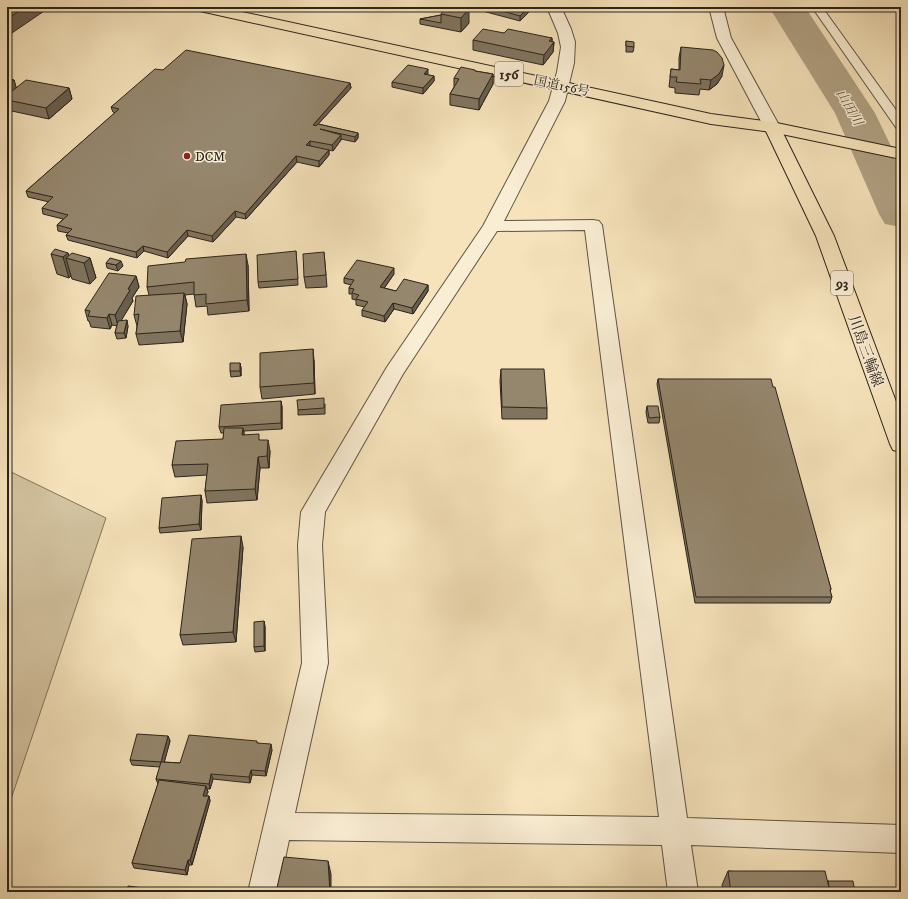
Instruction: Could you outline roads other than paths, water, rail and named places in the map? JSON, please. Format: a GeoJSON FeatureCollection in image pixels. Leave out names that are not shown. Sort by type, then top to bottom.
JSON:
{"type":"FeatureCollection","features":[{"type":"Feature","properties":{"kind":"main road","name":"国道156号"},"geometry":{"type":"LineString","coordinates":[[200,7],[562,85],[711,119],[772,127],[901,154]]}},
{"type":"Feature","properties":{"kind":"main road","name":"川島三輪線"},"geometry":{"type":"LineString","coordinates":[[772,127],[825,236],[901,444]]}},
{"type":"Feature","properties":{"kind":"street"},"geometry":{"type":"LineString","coordinates":[[263,892],[315,663],[310,545],[313,512],[394,372],[492,226],[557,101],[562,85],[568,44],[566,34],[554,7]]}},
{"type":"Feature","properties":{"kind":"street"},"geometry":{"type":"LineString","coordinates":[[716,7],[724,38],[772,127]]}},
{"type":"Feature","properties":{"kind":"street"},"geometry":{"type":"LineString","coordinates":[[492,226],[593,225],[683,892]]}},
{"type":"Feature","properties":{"kind":"street"},"geometry":{"type":"LineString","coordinates":[[278,826],[674,831],[901,839]]}},
{"type":"Feature","properties":{"kind":"lane"},"geometry":{"type":"LineString","coordinates":[[817,7],[901,126]]}},
{"type":"Feature","properties":{"kind":"waterway","name":"山田川"},"geometry":{"type":"LineString","coordinates":[[787,7],[855,113],[901,214]]}},
{"type":"Feature","properties":{"kind":"place","name":"DCM"},"geometry":{"type":"Point","coordinates":[187,156]}}]}
